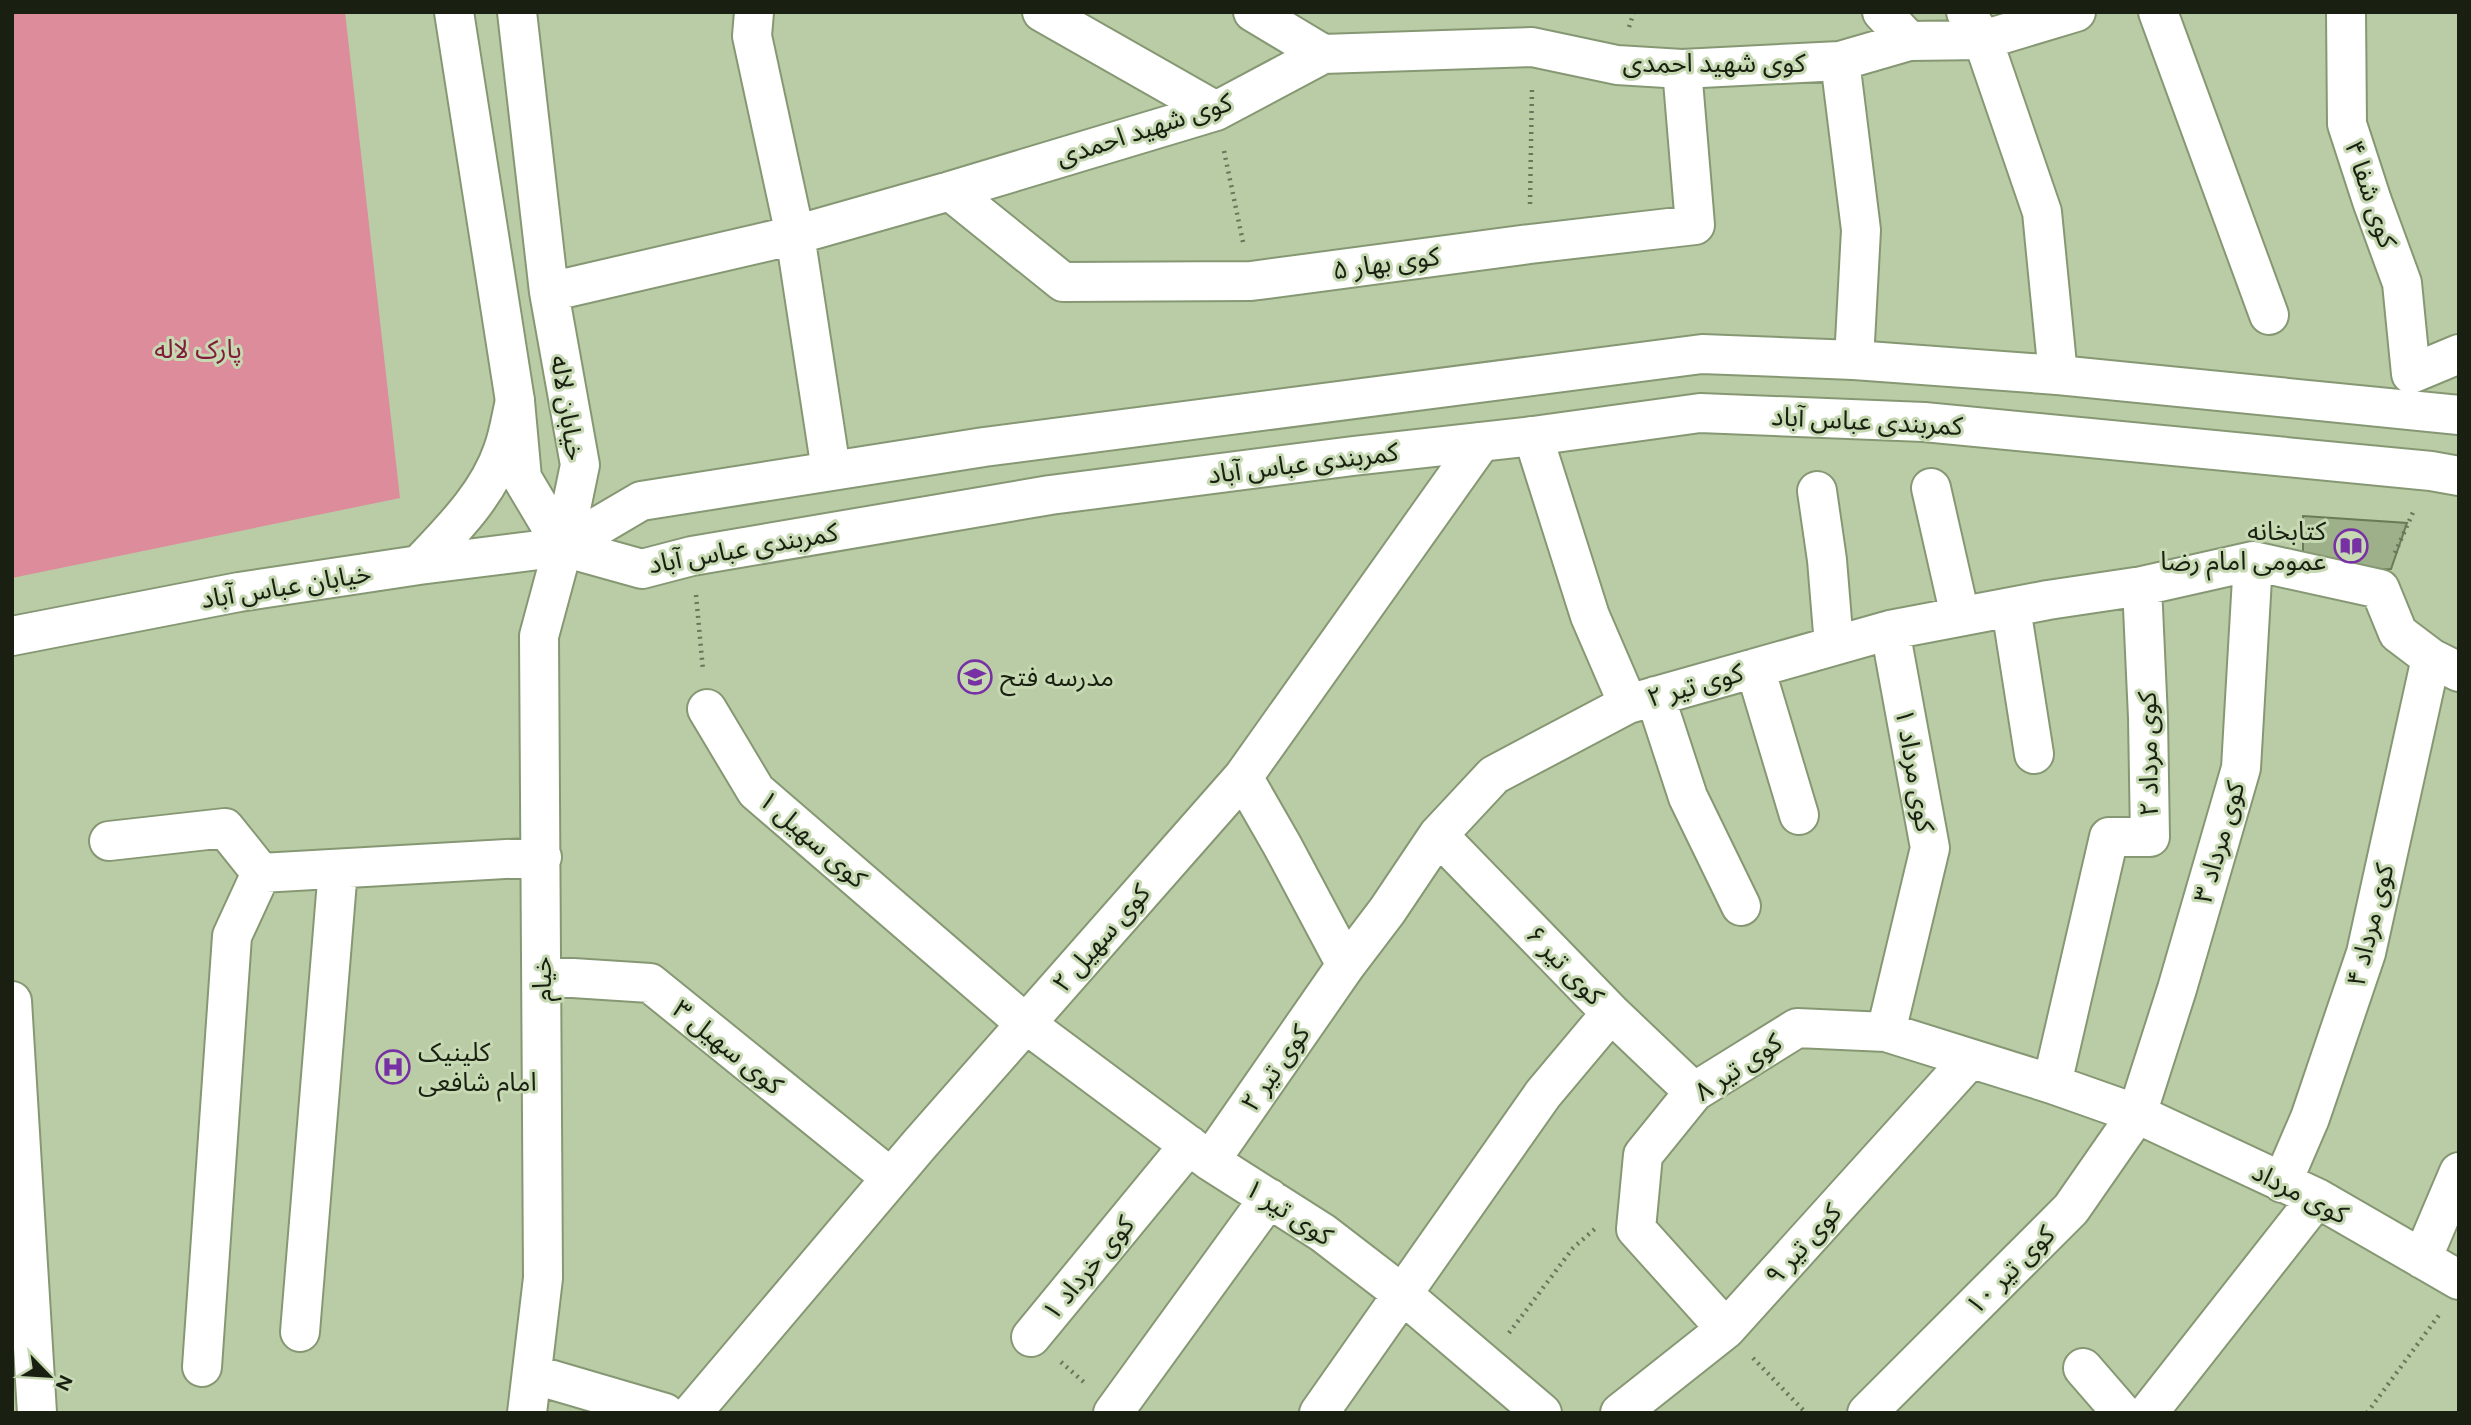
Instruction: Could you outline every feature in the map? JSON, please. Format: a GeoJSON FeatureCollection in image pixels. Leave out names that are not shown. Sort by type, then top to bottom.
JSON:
{"type":"FeatureCollection","features":[{"type":"Feature","properties":{"kind":"street","name":"خیابان لاله"},"geometry":{"type":"LineString","coordinates":[[454,12],[515,401],[522,478],[563,547]]}},
{"type":"Feature","properties":{"kind":"street","name":"خیابان لاله"},"geometry":{"type":"LineString","coordinates":[[517,12],[549,292],[580,465],[563,547]]}},
{"type":"Feature","properties":{"kind":"street"},"geometry":{"type":"LineString","coordinates":[[754,12],[752,36],[795,235],[840,531]]}},
{"type":"Feature","properties":{"kind":"street"},"geometry":{"type":"LineString","coordinates":[[1042,12],[1216,111]]}},
{"type":"Feature","properties":{"kind":"street"},"geometry":{"type":"LineString","coordinates":[[1253,12],[1323,54]]}},
{"type":"Feature","properties":{"kind":"street"},"geometry":{"type":"LineString","coordinates":[[1882,12],[1909,41]]}},
{"type":"Feature","properties":{"kind":"street","name":"کوی شهید احمدی"},"geometry":{"type":"LineString","coordinates":[[549,292],[795,235],[1216,111],[1323,54],[1532,47],[1617,65],[1682,69],[1840,61],[1974,26],[2076,12]]}},
{"type":"Feature","properties":{"kind":"street"},"geometry":{"type":"LineString","coordinates":[[2158,12],[2269,315]]}},
{"type":"Feature","properties":{"kind":"street","name":"کوی شفا ۴"},"geometry":{"type":"LineString","coordinates":[[2346,12],[2347,124],[2402,283],[2411,374],[2459,354]]}},
{"type":"Feature","properties":{"kind":"street"},"geometry":{"type":"LineString","coordinates":[[1974,26],[2042,212],[2058,375]]}},
{"type":"Feature","properties":{"kind":"street"},"geometry":{"type":"LineString","coordinates":[[1840,61],[1861,230],[1854,360]]}},
{"type":"Feature","properties":{"kind":"street","name":"کوی بهار ۵"},"geometry":{"type":"LineString","coordinates":[[950,191],[1063,282],[1251,281],[1695,225],[1682,69]]}},
{"type":"Feature","properties":{"kind":"street"},"geometry":{"type":"LineString","coordinates":[[563,547],[641,501],[984,447],[1702,354],[1854,360],[2058,375],[2459,415]]}},
{"type":"Feature","properties":{"kind":"street"},"geometry":{"type":"LineString","coordinates":[[419,565],[450,532],[484,489],[503,451],[515,401]]}},
{"type":"Feature","properties":{"kind":"street","name":"کمربندی عباس آباد"},"geometry":{"type":"LineString","coordinates":[[563,547],[642,569],[692,556],[1050,495],[1700,413],[1924,422],[2445,473]]}},
{"type":"Feature","properties":{"kind":"street"},"geometry":{"type":"LineString","coordinates":[[1533,436],[1590,616],[1642,700],[1741,906]]}},
{"type":"Feature","properties":{"kind":"street","name":"کوی سهیل ۲"},"geometry":{"type":"LineString","coordinates":[[692,1413],[891,1178],[1243,777],[1481,442]]}},
{"type":"Feature","properties":{"kind":"street"},"geometry":{"type":"LineString","coordinates":[[1931,488],[1960,616]]}},
{"type":"Feature","properties":{"kind":"street"},"geometry":{"type":"LineString","coordinates":[[1817,491],[1827,560],[1834,646]]}},
{"type":"Feature","properties":{"kind":"street","name":"خیابان عباس آباد"},"geometry":{"type":"LineString","coordinates":[[12,636],[239,592],[563,547]]}},
{"type":"Feature","properties":{"kind":"street","name":"خیام"},"geometry":{"type":"LineString","coordinates":[[527,1413],[543,1279],[539,636],[563,547]]}},
{"type":"Feature","properties":{"kind":"street","name":"کوی تیر ۲"},"geometry":{"type":"LineString","coordinates":[[1200,1153],[1387,911],[1438,835],[1494,775],[1642,700],[1890,630],[2048,600],[2142,586],[2253,561],[2380,589]]}},
{"type":"Feature","properties":{"kind":"street","name":"کوی مرداد ۳"},"geometry":{"type":"LineString","coordinates":[[2137,1114],[2177,989],[2241,768],[2253,561]]}},
{"type":"Feature","properties":{"kind":"street","name":"کوی مرداد ۲"},"geometry":{"type":"LineString","coordinates":[[2052,1084],[2109,837],[2150,837],[2142,586]]}},
{"type":"Feature","properties":{"kind":"street"},"geometry":{"type":"LineString","coordinates":[[2380,589],[2398,634],[2445,665]]}},
{"type":"Feature","properties":{"kind":"street"},"geometry":{"type":"LineString","coordinates":[[2011,608],[2034,754]]}},
{"type":"Feature","properties":{"kind":"street","name":"کوی مرداد ۱"},"geometry":{"type":"LineString","coordinates":[[1886,1032],[1930,848],[1890,630]]}},
{"type":"Feature","properties":{"kind":"street","name":"کوی مرداد ۴"},"geometry":{"type":"LineString","coordinates":[[2282,1183],[2310,1118],[2366,953],[2445,665]]}},
{"type":"Feature","properties":{"kind":"street"},"geometry":{"type":"LineString","coordinates":[[1755,668],[1799,815]]}},
{"type":"Feature","properties":{"kind":"street","name":"کوی سهیل ۱"},"geometry":{"type":"LineString","coordinates":[[706,709],[756,791],[1026,1024]]}},
{"type":"Feature","properties":{"kind":"street"},"geometry":{"type":"LineString","coordinates":[[1243,777],[1346,965]]}},
{"type":"Feature","properties":{"kind":"street"},"geometry":{"type":"LineString","coordinates":[[109,841],[225,828],[261,873]]}},
{"type":"Feature","properties":{"kind":"street","name":"کوی تیر ۶"},"geometry":{"type":"LineString","coordinates":[[1438,835],[1611,1013],[1694,1092]]}},
{"type":"Feature","properties":{"kind":"street"},"geometry":{"type":"LineString","coordinates":[[261,873],[542,857]]}},
{"type":"Feature","properties":{"kind":"street"},"geometry":{"type":"LineString","coordinates":[[300,1332],[338,869]]}},
{"type":"Feature","properties":{"kind":"street"},"geometry":{"type":"LineString","coordinates":[[202,1367],[232,936],[261,873]]}},
{"type":"Feature","properties":{"kind":"street","name":"کوی سهیل ۳"},"geometry":{"type":"LineString","coordinates":[[542,976],[650,983],[891,1178]]}},
{"type":"Feature","properties":{"kind":"street"},"geometry":{"type":"LineString","coordinates":[[12,1001],[21,1302],[37,1413]]}},
{"type":"Feature","properties":{"kind":"street"},"geometry":{"type":"LineString","coordinates":[[1318,1413],[1543,1094],[1611,1013]]}},
{"type":"Feature","properties":{"kind":"street","name":"کوی تیر ۱"},"geometry":{"type":"LineString","coordinates":[[1026,1024],[1200,1153],[1323,1233],[1401,1293],[1542,1413]]}},
{"type":"Feature","properties":{"kind":"street","name":"کوی تیر ۸"},"geometry":{"type":"LineString","coordinates":[[1726,1329],[1636,1228],[1643,1155],[1694,1092],[1797,1028],[1886,1032],[2052,1084],[2137,1114]]}},
{"type":"Feature","properties":{"kind":"street","name":"کوی تیر ۹"},"geometry":{"type":"LineString","coordinates":[[1620,1413],[1726,1329],[1970,1059]]}},
{"type":"Feature","properties":{"kind":"street","name":"کوی مرداد"},"geometry":{"type":"LineString","coordinates":[[2137,1114],[2317,1198],[2422,1259],[2451,1294]]}},
{"type":"Feature","properties":{"kind":"street","name":"کوی تیر ۱۰"},"geometry":{"type":"LineString","coordinates":[[1867,1413],[2071,1209],[2137,1114]]}},
{"type":"Feature","properties":{"kind":"street","name":"کوی خرداد ۱"},"geometry":{"type":"LineString","coordinates":[[1031,1337],[1200,1153]]}},
{"type":"Feature","properties":{"kind":"street"},"geometry":{"type":"LineString","coordinates":[[2422,1259],[2459,1172]]}},
{"type":"Feature","properties":{"kind":"street"},"geometry":{"type":"LineString","coordinates":[[1114,1411],[1269,1198]]}},
{"type":"Feature","properties":{"kind":"street"},"geometry":{"type":"LineString","coordinates":[[2148,1413],[2317,1198]]}},
{"type":"Feature","properties":{"kind":"street"},"geometry":{"type":"LineString","coordinates":[[2083,1368],[2122,1413]]}},
{"type":"Feature","properties":{"kind":"street"},"geometry":{"type":"LineString","coordinates":[[532,1374],[665,1413]]}},
{"type":"Feature","properties":{"kind":"path"},"geometry":{"type":"LineString","coordinates":[[1530,244],[1532,47]]}},
{"type":"Feature","properties":{"kind":"path"},"geometry":{"type":"LineString","coordinates":[[1216,111],[1251,281]]}},
{"type":"Feature","properties":{"kind":"path"},"geometry":{"type":"LineString","coordinates":[[2380,589],[2445,473]]}},
{"type":"Feature","properties":{"kind":"path"},"geometry":{"type":"LineString","coordinates":[[692,556],[706,709]]}},
{"type":"Feature","properties":{"kind":"path"},"geometry":{"type":"LineString","coordinates":[[1485,1364],[1573,1248],[1638,1190]]}},
{"type":"Feature","properties":{"kind":"path"},"geometry":{"type":"LineString","coordinates":[[2367,1413],[2451,1294]]}},
{"type":"Feature","properties":{"kind":"path"},"geometry":{"type":"LineString","coordinates":[[1726,1329],[1806,1413]]}},
{"type":"Feature","properties":{"kind":"path","name":"کوی خرداد ۱"},"geometry":{"type":"LineString","coordinates":[[1031,1337],[1114,1411]]}},
{"type":"Feature","properties":{"kind":"green space","name":"پارک لاله"},"geometry":{"type":"Polygon","coordinates":[[[12,12],[345,12],[400,498],[12,578],[12,12]]]}},
{"type":"Feature","properties":{"kind":"building","name":"کتابخانه عمومی امام رضا"},"geometry":{"type":"Polygon","coordinates":[[[2303,516],[2407,523],[2391,569],[2303,572],[2303,516]]]}},
{"type":"Feature","properties":{"kind":"place","name":"کتابخانه عمومی امام رضا"},"geometry":{"type":"Point","coordinates":[2351,546]}},
{"type":"Feature","properties":{"kind":"place","name":"مدرسه فتح"},"geometry":{"type":"Point","coordinates":[975,677]}},
{"type":"Feature","properties":{"kind":"place","name":"کلینیک امام شافعی"},"geometry":{"type":"Point","coordinates":[393,1067]}}]}
